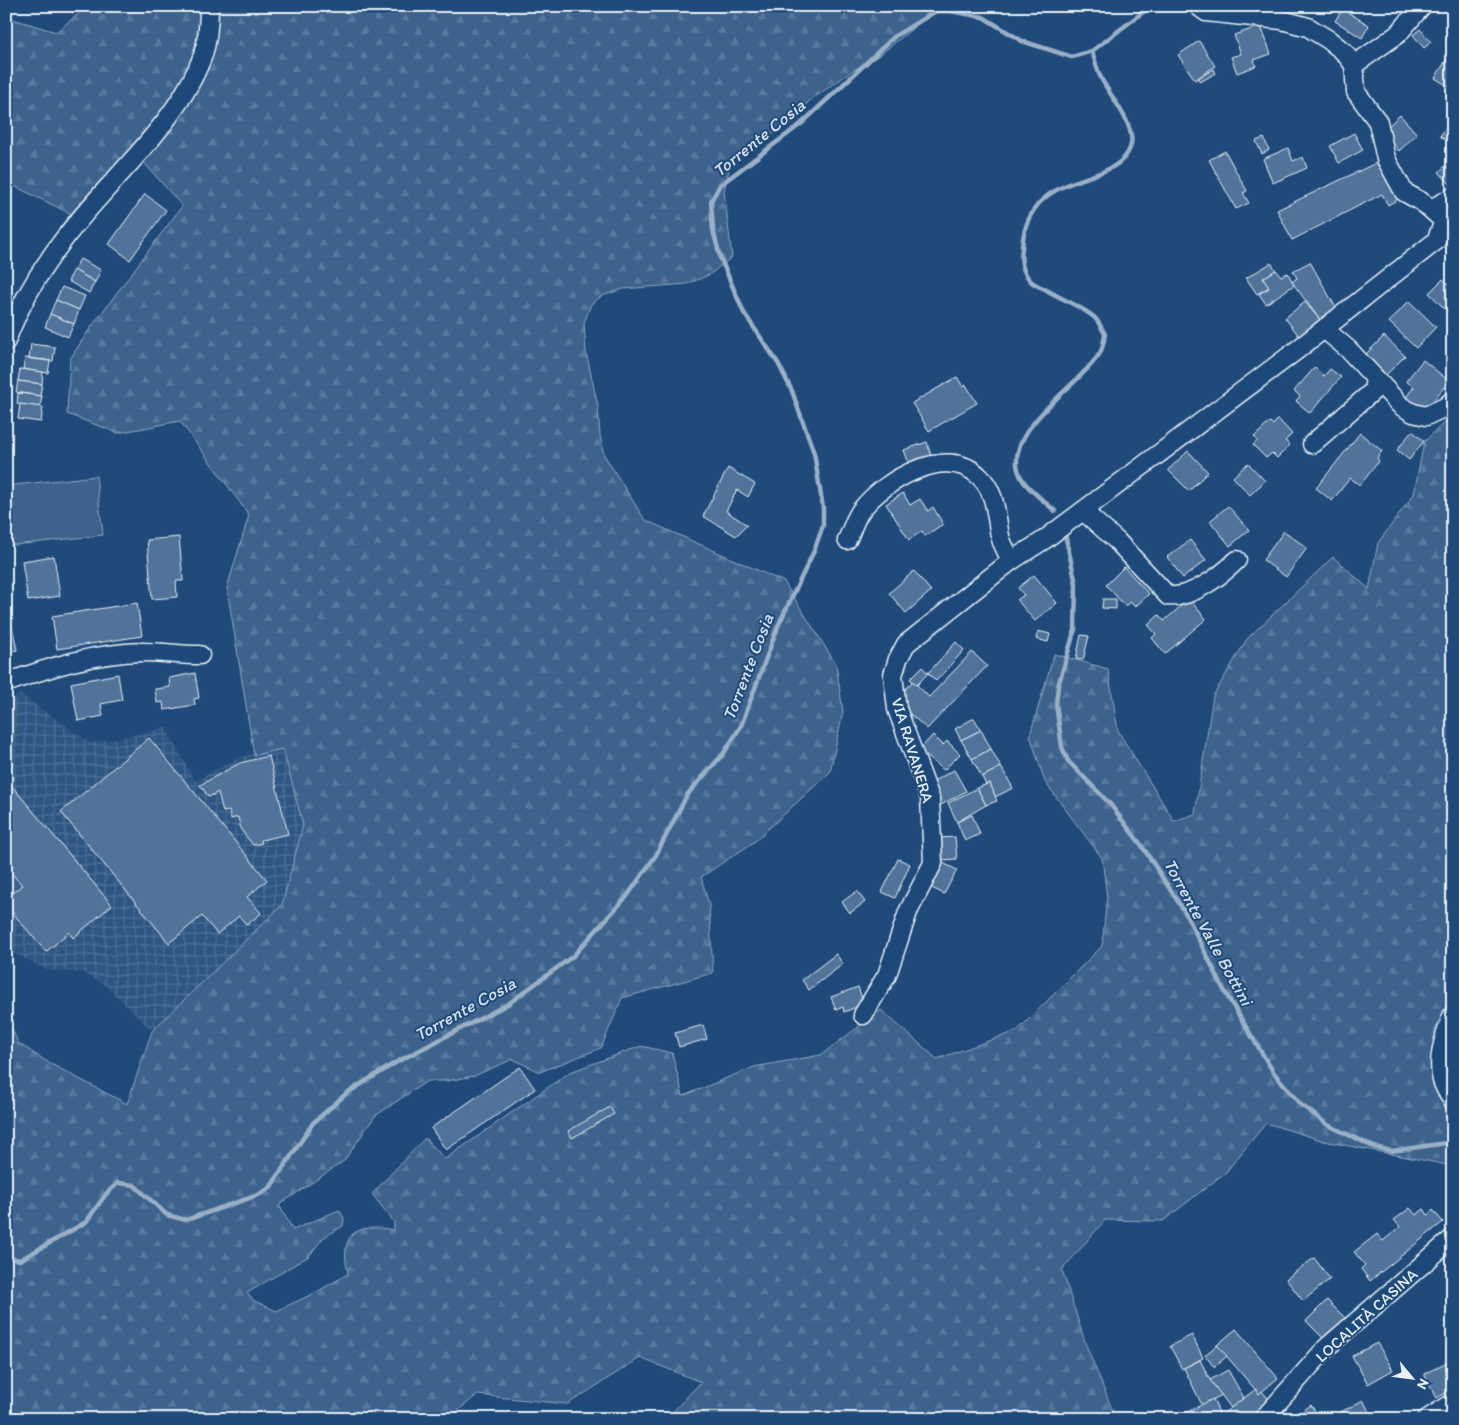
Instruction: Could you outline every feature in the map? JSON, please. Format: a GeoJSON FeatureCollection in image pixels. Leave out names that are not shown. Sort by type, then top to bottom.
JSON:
{"type":"FeatureCollection","features":[{"type":"Feature","properties":{"kind":"street"},"geometry":{"type":"LineString","coordinates":[[6,342],[44,267],[64,238],[160,126],[178,102],[203,54],[209,29],[209,6]]}},
{"type":"Feature","properties":{"kind":"street"},"geometry":{"type":"LineString","coordinates":[[1198,6],[1206,12],[1282,20],[1308,28],[1329,40],[1354,65],[1356,92],[1378,122],[1386,160],[1404,192],[1431,209],[1453,197]]}},
{"type":"Feature","properties":{"kind":"street"},"geometry":{"type":"LineString","coordinates":[[1354,65],[1398,34],[1422,6]]}},
{"type":"Feature","properties":{"kind":"street","name":"VIA RAVANERA"},"geometry":{"type":"LineString","coordinates":[[863,1015],[887,975],[908,912],[933,863],[930,798],[897,709],[893,675],[898,659],[906,644],[932,621],[1012,561],[1044,540],[1324,329],[1436,241],[1444,221],[1431,209]]}},
{"type":"Feature","properties":{"kind":"street"},"geometry":{"type":"LineString","coordinates":[[1324,329],[1348,349],[1401,406],[1413,414],[1426,416],[1445,408],[1453,400]]}},
{"type":"Feature","properties":{"kind":"street"},"geometry":{"type":"LineString","coordinates":[[1312,444],[1373,391],[1375,378]]}},
{"type":"Feature","properties":{"kind":"street"},"geometry":{"type":"LineString","coordinates":[[847,540],[860,510],[891,482],[911,471],[933,464],[958,466],[970,469],[980,476],[988,488],[994,503],[1001,539],[1012,561]]}},
{"type":"Feature","properties":{"kind":"street"},"geometry":{"type":"LineString","coordinates":[[1077,515],[1124,548],[1168,596],[1177,598],[1195,590],[1228,569],[1237,560]]}},
{"type":"Feature","properties":{"kind":"street"},"geometry":{"type":"LineString","coordinates":[[6,683],[56,665],[94,658],[140,652],[200,655]]}},
{"type":"Feature","properties":{"kind":"street"},"geometry":{"type":"LineString","coordinates":[[1453,1014],[1444,1039],[1440,1061],[1442,1080],[1453,1101]]}},
{"type":"Feature","properties":{"kind":"street","name":"LOCALITÀ CASINA"},"geometry":{"type":"LineString","coordinates":[[1263,1419],[1327,1347],[1453,1238]]}},
{"type":"Feature","properties":{"kind":"street"},"geometry":{"type":"LineString","coordinates":[[1426,1419],[1453,1403]]}},
{"type":"Feature","properties":{"kind":"shaded area"},"geometry":{"type":"Polygon","coordinates":[[[20,694],[90,743],[150,732],[165,726],[195,781],[239,757],[283,749],[303,825],[282,905],[152,1031],[105,985],[83,973],[47,970],[6,949],[6,698],[11,701],[20,694]]]}},
{"type":"Feature","properties":{"kind":"green space"},"geometry":{"type":"Polygon","coordinates":[[[88,6],[941,6],[878,56],[852,71],[808,102],[789,125],[737,154],[730,165],[724,191],[732,257],[709,275],[687,284],[623,289],[602,296],[591,304],[584,323],[586,352],[598,406],[600,436],[604,455],[645,520],[784,582],[836,664],[843,712],[830,772],[754,842],[701,877],[709,905],[713,973],[622,998],[601,1048],[540,1072],[513,1059],[474,1076],[447,1081],[427,1081],[375,1116],[344,1161],[279,1205],[293,1230],[339,1210],[344,1218],[343,1226],[323,1238],[309,1256],[247,1293],[253,1300],[276,1311],[313,1294],[348,1274],[346,1249],[348,1240],[353,1234],[369,1228],[394,1230],[394,1222],[372,1194],[425,1138],[445,1159],[570,1072],[641,1046],[672,1053],[683,1096],[754,1067],[821,1055],[881,1010],[937,1059],[1017,1031],[1102,946],[1107,897],[1102,858],[1045,782],[1030,735],[1054,654],[1108,669],[1118,731],[1174,821],[1195,814],[1213,696],[1247,639],[1333,557],[1369,589],[1378,543],[1414,494],[1424,442],[1453,414],[1453,1016],[1439,1086],[1453,1115],[1453,1166],[1324,1141],[1266,1123],[1226,1172],[1163,1221],[1105,1220],[1062,1270],[1086,1345],[1116,1419],[666,1419],[701,1382],[640,1358],[568,1404],[477,1395],[448,1419],[6,1419],[6,1015],[18,1043],[49,1063],[127,1104],[152,1031],[282,905],[303,825],[283,749],[254,755],[227,588],[249,515],[180,421],[118,433],[67,414],[70,359],[89,330],[182,206],[131,148],[71,214],[6,182],[6,17],[56,32],[88,6]]]}},
{"type":"Feature","properties":{"kind":"green space"},"geometry":{"type":"Polygon","coordinates":[[[96,476],[103,535],[6,546],[6,486],[96,476]]]}},
{"type":"Feature","properties":{"kind":"building"},"geometry":{"type":"Polygon","coordinates":[[[1342,9],[1369,25],[1362,38],[1335,21],[1342,9]]]}},
{"type":"Feature","properties":{"kind":"building"},"geometry":{"type":"Polygon","coordinates":[[[1261,26],[1271,54],[1254,60],[1256,66],[1237,73],[1231,57],[1241,54],[1234,35],[1261,26]]]}},
{"type":"Feature","properties":{"kind":"building"},"geometry":{"type":"Polygon","coordinates":[[[1420,29],[1431,42],[1424,48],[1413,35],[1420,29]]]}},
{"type":"Feature","properties":{"kind":"building"},"geometry":{"type":"Polygon","coordinates":[[[1199,41],[1215,66],[1195,80],[1178,55],[1199,41]]]}},
{"type":"Feature","properties":{"kind":"building"},"geometry":{"type":"Polygon","coordinates":[[[1450,54],[1453,55],[1453,89],[1435,78],[1450,54]]]}},
{"type":"Feature","properties":{"kind":"building"},"geometry":{"type":"Polygon","coordinates":[[[1214,69],[1216,73],[1200,82],[1198,78],[1214,69]]]}},
{"type":"Feature","properties":{"kind":"building"},"geometry":{"type":"Polygon","coordinates":[[[1400,115],[1417,134],[1399,151],[1382,132],[1400,115]]]}},
{"type":"Feature","properties":{"kind":"building"},"geometry":{"type":"Polygon","coordinates":[[[1450,122],[1453,124],[1453,145],[1440,136],[1450,122]]]}},
{"type":"Feature","properties":{"kind":"building"},"geometry":{"type":"Polygon","coordinates":[[[1354,133],[1363,150],[1339,163],[1330,146],[1354,133]]]}},
{"type":"Feature","properties":{"kind":"building"},"geometry":{"type":"Polygon","coordinates":[[[1264,138],[1269,150],[1262,154],[1256,141],[1264,138]]]}},
{"type":"Feature","properties":{"kind":"building"},"geometry":{"type":"Polygon","coordinates":[[[1288,148],[1293,161],[1303,157],[1307,168],[1273,183],[1263,159],[1288,148]]]}},
{"type":"Feature","properties":{"kind":"building"},"geometry":{"type":"Polygon","coordinates":[[[1225,151],[1247,191],[1243,193],[1249,203],[1236,209],[1209,160],[1225,151]]]}},
{"type":"Feature","properties":{"kind":"building"},"geometry":{"type":"Polygon","coordinates":[[[1376,163],[1402,197],[1388,205],[1382,194],[1292,240],[1277,210],[1376,163]]]}},
{"type":"Feature","properties":{"kind":"building"},"geometry":{"type":"Polygon","coordinates":[[[1446,165],[1449,169],[1453,166],[1453,182],[1450,184],[1439,172],[1446,165]]]}},
{"type":"Feature","properties":{"kind":"building"},"geometry":{"type":"Polygon","coordinates":[[[145,194],[166,210],[130,260],[109,244],[145,194]]]}},
{"type":"Feature","properties":{"kind":"building"},"geometry":{"type":"Polygon","coordinates":[[[80,259],[101,270],[95,282],[74,270],[80,259]]]}},
{"type":"Feature","properties":{"kind":"building"},"geometry":{"type":"Polygon","coordinates":[[[1310,262],[1336,308],[1320,320],[1292,282],[1297,278],[1293,271],[1310,262]]]}},
{"type":"Feature","properties":{"kind":"building"},"geometry":{"type":"Polygon","coordinates":[[[1271,263],[1276,270],[1263,278],[1269,287],[1257,294],[1246,278],[1271,263]]]}},
{"type":"Feature","properties":{"kind":"building"},"geometry":{"type":"Polygon","coordinates":[[[74,270],[95,282],[89,293],[68,281],[74,270]]]}},
{"type":"Feature","properties":{"kind":"building"},"geometry":{"type":"Polygon","coordinates":[[[1276,270],[1281,276],[1288,273],[1294,285],[1266,304],[1259,294],[1269,288],[1263,278],[1276,270]]]}},
{"type":"Feature","properties":{"kind":"building"},"geometry":{"type":"Polygon","coordinates":[[[1443,279],[1449,285],[1453,284],[1453,317],[1429,293],[1443,279]]]}},
{"type":"Feature","properties":{"kind":"building"},"geometry":{"type":"Polygon","coordinates":[[[62,287],[85,296],[79,310],[56,300],[62,287]]]}},
{"type":"Feature","properties":{"kind":"building"},"geometry":{"type":"Polygon","coordinates":[[[56,300],[79,310],[74,324],[50,314],[56,300]]]}},
{"type":"Feature","properties":{"kind":"building"},"geometry":{"type":"Polygon","coordinates":[[[1409,301],[1436,327],[1416,348],[1389,322],[1409,301]]]}},
{"type":"Feature","properties":{"kind":"building"},"geometry":{"type":"Polygon","coordinates":[[[1305,302],[1320,320],[1299,336],[1285,318],[1305,302]]]}},
{"type":"Feature","properties":{"kind":"building"},"geometry":{"type":"Polygon","coordinates":[[[50,314],[74,324],[68,337],[45,327],[50,314]]]}},
{"type":"Feature","properties":{"kind":"building"},"geometry":{"type":"Polygon","coordinates":[[[1384,336],[1405,356],[1385,376],[1365,355],[1384,336]]]}},
{"type":"Feature","properties":{"kind":"building"},"geometry":{"type":"Polygon","coordinates":[[[31,344],[55,347],[53,361],[29,358],[31,344]]]}},
{"type":"Feature","properties":{"kind":"building"},"geometry":{"type":"Polygon","coordinates":[[[25,358],[50,361],[48,373],[23,369],[25,358]]]}},
{"type":"Feature","properties":{"kind":"building"},"geometry":{"type":"Polygon","coordinates":[[[1423,360],[1449,381],[1433,401],[1436,403],[1428,414],[1406,397],[1414,387],[1406,381],[1423,360]]]}},
{"type":"Feature","properties":{"kind":"building"},"geometry":{"type":"Polygon","coordinates":[[[1315,367],[1324,376],[1330,369],[1341,377],[1310,413],[1296,401],[1300,396],[1294,391],[1315,367]]]}},
{"type":"Feature","properties":{"kind":"building"},"geometry":{"type":"Polygon","coordinates":[[[20,369],[43,372],[42,384],[18,381],[20,369]]]}},
{"type":"Feature","properties":{"kind":"building"},"geometry":{"type":"Polygon","coordinates":[[[957,377],[963,387],[966,385],[977,403],[929,431],[912,403],[957,377]]]}},
{"type":"Feature","properties":{"kind":"building"},"geometry":{"type":"Polygon","coordinates":[[[18,381],[42,384],[40,396],[16,392],[18,381]]]}},
{"type":"Feature","properties":{"kind":"building"},"geometry":{"type":"Polygon","coordinates":[[[18,393],[42,396],[40,407],[17,404],[18,393]]]}},
{"type":"Feature","properties":{"kind":"building"},"geometry":{"type":"Polygon","coordinates":[[[20,404],[43,407],[41,422],[18,419],[20,404]]]}},
{"type":"Feature","properties":{"kind":"building"},"geometry":{"type":"Polygon","coordinates":[[[1278,419],[1292,434],[1285,441],[1290,445],[1277,458],[1272,453],[1266,458],[1253,445],[1258,440],[1254,437],[1270,422],[1273,425],[1278,419]]]}},
{"type":"Feature","properties":{"kind":"building"},"geometry":{"type":"Polygon","coordinates":[[[1412,431],[1424,441],[1409,460],[1397,450],[1412,431]]]}},
{"type":"Feature","properties":{"kind":"building"},"geometry":{"type":"Polygon","coordinates":[[[1360,433],[1382,451],[1377,458],[1379,461],[1360,485],[1350,478],[1332,501],[1316,488],[1360,433]]]}},
{"type":"Feature","properties":{"kind":"building"},"geometry":{"type":"Polygon","coordinates":[[[927,442],[931,456],[909,464],[904,450],[927,442]]]}},
{"type":"Feature","properties":{"kind":"building"},"geometry":{"type":"Polygon","coordinates":[[[1188,451],[1208,472],[1189,491],[1168,470],[1188,451]]]}},
{"type":"Feature","properties":{"kind":"building"},"geometry":{"type":"Polygon","coordinates":[[[1248,463],[1265,481],[1250,495],[1233,477],[1248,463]]]}},
{"type":"Feature","properties":{"kind":"building"},"geometry":{"type":"Polygon","coordinates":[[[728,468],[755,484],[748,497],[737,490],[726,511],[747,525],[736,536],[703,516],[728,468]]]}},
{"type":"Feature","properties":{"kind":"building"},"geometry":{"type":"Polygon","coordinates":[[[903,493],[910,505],[920,499],[928,511],[933,507],[943,524],[925,536],[922,531],[909,540],[886,504],[903,493]]]}},
{"type":"Feature","properties":{"kind":"building"},"geometry":{"type":"Polygon","coordinates":[[[1228,506],[1249,530],[1230,546],[1210,521],[1228,506]]]}},
{"type":"Feature","properties":{"kind":"building"},"geometry":{"type":"Polygon","coordinates":[[[1284,531],[1307,548],[1286,577],[1263,560],[1284,531]]]}},
{"type":"Feature","properties":{"kind":"building"},"geometry":{"type":"Polygon","coordinates":[[[179,537],[183,581],[176,581],[177,597],[152,599],[147,540],[179,537]]]}},
{"type":"Feature","properties":{"kind":"building"},"geometry":{"type":"Polygon","coordinates":[[[1190,540],[1206,560],[1183,578],[1167,557],[1190,540]]]}},
{"type":"Feature","properties":{"kind":"building"},"geometry":{"type":"Polygon","coordinates":[[[54,556],[60,596],[28,601],[22,561],[54,556]]]}},
{"type":"Feature","properties":{"kind":"building"},"geometry":{"type":"Polygon","coordinates":[[[1124,567],[1149,594],[1135,607],[1130,602],[1125,606],[1106,585],[1124,567]]]}},
{"type":"Feature","properties":{"kind":"building"},"geometry":{"type":"Polygon","coordinates":[[[914,571],[931,591],[906,613],[889,593],[914,571]]]}},
{"type":"Feature","properties":{"kind":"building"},"geometry":{"type":"Polygon","coordinates":[[[1034,575],[1057,603],[1035,621],[1017,600],[1024,595],[1018,588],[1034,575]]]}},
{"type":"Feature","properties":{"kind":"building"},"geometry":{"type":"Polygon","coordinates":[[[1103,599],[1116,599],[1116,609],[1102,608],[1103,599]]]}},
{"type":"Feature","properties":{"kind":"building"},"geometry":{"type":"Polygon","coordinates":[[[1189,599],[1206,619],[1165,654],[1152,638],[1156,634],[1148,625],[1159,615],[1164,621],[1189,599]]]}},
{"type":"Feature","properties":{"kind":"building"},"geometry":{"type":"Polygon","coordinates":[[[137,603],[142,636],[57,649],[52,616],[137,603]]]}},
{"type":"Feature","properties":{"kind":"building"},"geometry":{"type":"Polygon","coordinates":[[[11,621],[17,650],[6,652],[6,622],[11,621]]]}},
{"type":"Feature","properties":{"kind":"building"},"geometry":{"type":"Polygon","coordinates":[[[1038,631],[1050,634],[1048,642],[1036,639],[1038,631]]]}},
{"type":"Feature","properties":{"kind":"building"},"geometry":{"type":"Polygon","coordinates":[[[1081,635],[1089,636],[1083,660],[1076,659],[1081,635]]]}},
{"type":"Feature","properties":{"kind":"building"},"geometry":{"type":"Polygon","coordinates":[[[956,642],[964,650],[936,681],[928,673],[956,642]]]}},
{"type":"Feature","properties":{"kind":"building"},"geometry":{"type":"Polygon","coordinates":[[[972,652],[987,666],[927,729],[899,704],[899,696],[913,681],[929,697],[972,652]]]}},
{"type":"Feature","properties":{"kind":"building"},"geometry":{"type":"Polygon","coordinates":[[[922,667],[928,673],[917,685],[910,679],[922,667]]]}},
{"type":"Feature","properties":{"kind":"building"},"geometry":{"type":"Polygon","coordinates":[[[195,673],[199,698],[194,699],[195,705],[164,710],[163,702],[157,703],[155,689],[170,687],[169,678],[195,673]]]}},
{"type":"Feature","properties":{"kind":"building"},"geometry":{"type":"Polygon","coordinates":[[[118,674],[122,700],[101,704],[103,716],[78,721],[71,683],[118,674]]]}},
{"type":"Feature","properties":{"kind":"building"},"geometry":{"type":"Polygon","coordinates":[[[974,718],[981,730],[961,740],[955,729],[974,718]]]}},
{"type":"Feature","properties":{"kind":"building"},"geometry":{"type":"Polygon","coordinates":[[[981,730],[991,749],[972,759],[961,740],[981,730]]]}},
{"type":"Feature","properties":{"kind":"building"},"geometry":{"type":"Polygon","coordinates":[[[933,735],[943,745],[947,741],[960,754],[944,770],[919,750],[933,735]]]}},
{"type":"Feature","properties":{"kind":"building"},"geometry":{"type":"Polygon","coordinates":[[[149,738],[267,880],[247,897],[261,913],[247,925],[239,916],[217,934],[202,916],[169,943],[61,812],[149,738]]]}},
{"type":"Feature","properties":{"kind":"building"},"geometry":{"type":"Polygon","coordinates":[[[991,749],[1001,767],[982,777],[972,759],[991,749]]]}},
{"type":"Feature","properties":{"kind":"building"},"geometry":{"type":"Polygon","coordinates":[[[269,756],[288,834],[261,840],[262,843],[253,845],[241,830],[238,817],[231,819],[229,811],[223,812],[218,792],[209,797],[200,785],[240,763],[269,756]]]}},
{"type":"Feature","properties":{"kind":"building"},"geometry":{"type":"Polygon","coordinates":[[[1001,767],[1013,788],[995,797],[990,783],[986,785],[982,777],[1001,767]]]}},
{"type":"Feature","properties":{"kind":"building"},"geometry":{"type":"Polygon","coordinates":[[[954,770],[966,791],[941,805],[930,783],[954,770]]]}},
{"type":"Feature","properties":{"kind":"building"},"geometry":{"type":"Polygon","coordinates":[[[6,779],[112,905],[73,938],[69,932],[46,952],[6,905],[6,898],[22,885],[6,867],[6,779]]]}},
{"type":"Feature","properties":{"kind":"building"},"geometry":{"type":"Polygon","coordinates":[[[990,783],[997,801],[986,805],[977,788],[990,783]]]}},
{"type":"Feature","properties":{"kind":"building"},"geometry":{"type":"Polygon","coordinates":[[[977,788],[986,805],[957,822],[948,803],[977,788]]]}},
{"type":"Feature","properties":{"kind":"building"},"geometry":{"type":"Polygon","coordinates":[[[972,815],[980,834],[965,841],[957,822],[972,815]]]}},
{"type":"Feature","properties":{"kind":"building"},"geometry":{"type":"Polygon","coordinates":[[[955,837],[957,859],[940,860],[939,838],[955,837]]]}},
{"type":"Feature","properties":{"kind":"building"},"geometry":{"type":"Polygon","coordinates":[[[898,859],[910,864],[895,898],[882,892],[898,859]]]}},
{"type":"Feature","properties":{"kind":"building"},"geometry":{"type":"Polygon","coordinates":[[[941,862],[957,870],[944,894],[928,886],[941,862]]]}},
{"type":"Feature","properties":{"kind":"building"},"geometry":{"type":"Polygon","coordinates":[[[857,891],[865,902],[850,913],[842,902],[857,891]]]}},
{"type":"Feature","properties":{"kind":"building"},"geometry":{"type":"Polygon","coordinates":[[[836,954],[843,964],[809,990],[802,980],[836,954]]]}},
{"type":"Feature","properties":{"kind":"building"},"geometry":{"type":"Polygon","coordinates":[[[858,987],[864,1004],[844,1012],[843,1007],[836,1010],[831,997],[858,987]]]}},
{"type":"Feature","properties":{"kind":"building"},"geometry":{"type":"Polygon","coordinates":[[[703,1025],[707,1039],[679,1047],[675,1033],[703,1025]]]}},
{"type":"Feature","properties":{"kind":"building"},"geometry":{"type":"Polygon","coordinates":[[[520,1067],[535,1089],[446,1150],[431,1128],[520,1067]]]}},
{"type":"Feature","properties":{"kind":"building"},"geometry":{"type":"Polygon","coordinates":[[[610,1107],[614,1114],[572,1138],[568,1131],[610,1107]]]}},
{"type":"Feature","properties":{"kind":"building"},"geometry":{"type":"Polygon","coordinates":[[[1410,1208],[1416,1215],[1424,1209],[1428,1215],[1433,1210],[1443,1222],[1370,1281],[1361,1269],[1365,1265],[1354,1252],[1377,1234],[1383,1241],[1400,1227],[1394,1220],[1410,1208]]]}},
{"type":"Feature","properties":{"kind":"building"},"geometry":{"type":"Polygon","coordinates":[[[1314,1258],[1330,1279],[1303,1301],[1286,1279],[1314,1258]]]}},
{"type":"Feature","properties":{"kind":"building"},"geometry":{"type":"Polygon","coordinates":[[[1327,1300],[1347,1320],[1326,1341],[1306,1321],[1327,1300]]]}},
{"type":"Feature","properties":{"kind":"building"},"geometry":{"type":"Polygon","coordinates":[[[1236,1329],[1278,1378],[1259,1394],[1217,1345],[1236,1329]]]}},
{"type":"Feature","properties":{"kind":"building"},"geometry":{"type":"Polygon","coordinates":[[[1192,1335],[1203,1358],[1182,1369],[1170,1346],[1192,1335]]]}},
{"type":"Feature","properties":{"kind":"building"},"geometry":{"type":"Polygon","coordinates":[[[1377,1343],[1393,1370],[1368,1384],[1352,1356],[1377,1343]]]}},
{"type":"Feature","properties":{"kind":"building"},"geometry":{"type":"Polygon","coordinates":[[[1217,1345],[1227,1356],[1214,1367],[1205,1355],[1217,1345]]]}},
{"type":"Feature","properties":{"kind":"building"},"geometry":{"type":"Polygon","coordinates":[[[1200,1360],[1210,1380],[1222,1395],[1202,1405],[1184,1368],[1200,1360]]]}},
{"type":"Feature","properties":{"kind":"building"},"geometry":{"type":"Polygon","coordinates":[[[1447,1362],[1453,1372],[1453,1396],[1451,1398],[1448,1392],[1437,1398],[1424,1374],[1447,1362]]]}},
{"type":"Feature","properties":{"kind":"building"},"geometry":{"type":"Polygon","coordinates":[[[1228,1370],[1244,1398],[1231,1408],[1210,1380],[1228,1370]]]}},
{"type":"Feature","properties":{"kind":"building"},"geometry":{"type":"Polygon","coordinates":[[[1256,1389],[1259,1394],[1262,1391],[1273,1405],[1254,1419],[1216,1419],[1256,1389]]]}},
{"type":"Feature","properties":{"kind":"building"},"geometry":{"type":"Polygon","coordinates":[[[1213,1399],[1220,1415],[1216,1419],[1173,1419],[1213,1399]]]}},
{"type":"Feature","properties":{"kind":"building"},"geometry":{"type":"Polygon","coordinates":[[[1363,1400],[1373,1419],[1345,1419],[1341,1412],[1363,1400]]]}},
{"type":"Feature","properties":{"kind":"building"},"geometry":{"type":"Polygon","coordinates":[[[1311,1405],[1320,1419],[1291,1419],[1311,1405]]]}},
{"type":"Feature","properties":{"kind":"waterway","name":"Torrente Cosia"},"geometry":{"type":"LineString","coordinates":[[6,1257],[20,1260],[86,1222],[106,1194],[118,1183],[134,1185],[167,1215],[186,1220],[258,1195],[270,1188],[313,1123],[347,1093],[395,1063],[508,1004],[573,956],[628,895],[656,855],[687,795],[724,753],[741,726],[778,626],[814,551],[823,525],[823,508],[814,453],[792,391],[778,363],[744,313],[720,257],[713,230],[711,201],[720,185],[801,124],[895,36],[936,11],[950,11],[983,17],[1022,41],[1072,57],[1092,51],[1151,6]]}},
{"type":"Feature","properties":{"kind":"waterway","name":"Torrente Valle Bottini"},"geometry":{"type":"LineString","coordinates":[[1055,511],[1024,482],[1017,465],[1019,447],[1028,430],[1042,413],[1090,366],[1100,353],[1105,334],[1090,314],[1030,281],[1021,260],[1023,239],[1030,216],[1042,200],[1057,189],[1108,169],[1121,161],[1130,148],[1130,131],[1127,122],[1100,77],[1092,51]]}},
{"type":"Feature","properties":{"kind":"waterway","name":"Torrente Valle Bottini"},"geometry":{"type":"LineString","coordinates":[[1065,534],[1076,584],[1075,629],[1058,686],[1056,704],[1062,747],[1068,761],[1110,804],[1142,846],[1186,914],[1226,994],[1274,1073],[1300,1104],[1328,1125],[1374,1147],[1392,1151],[1453,1142]]}}]}
